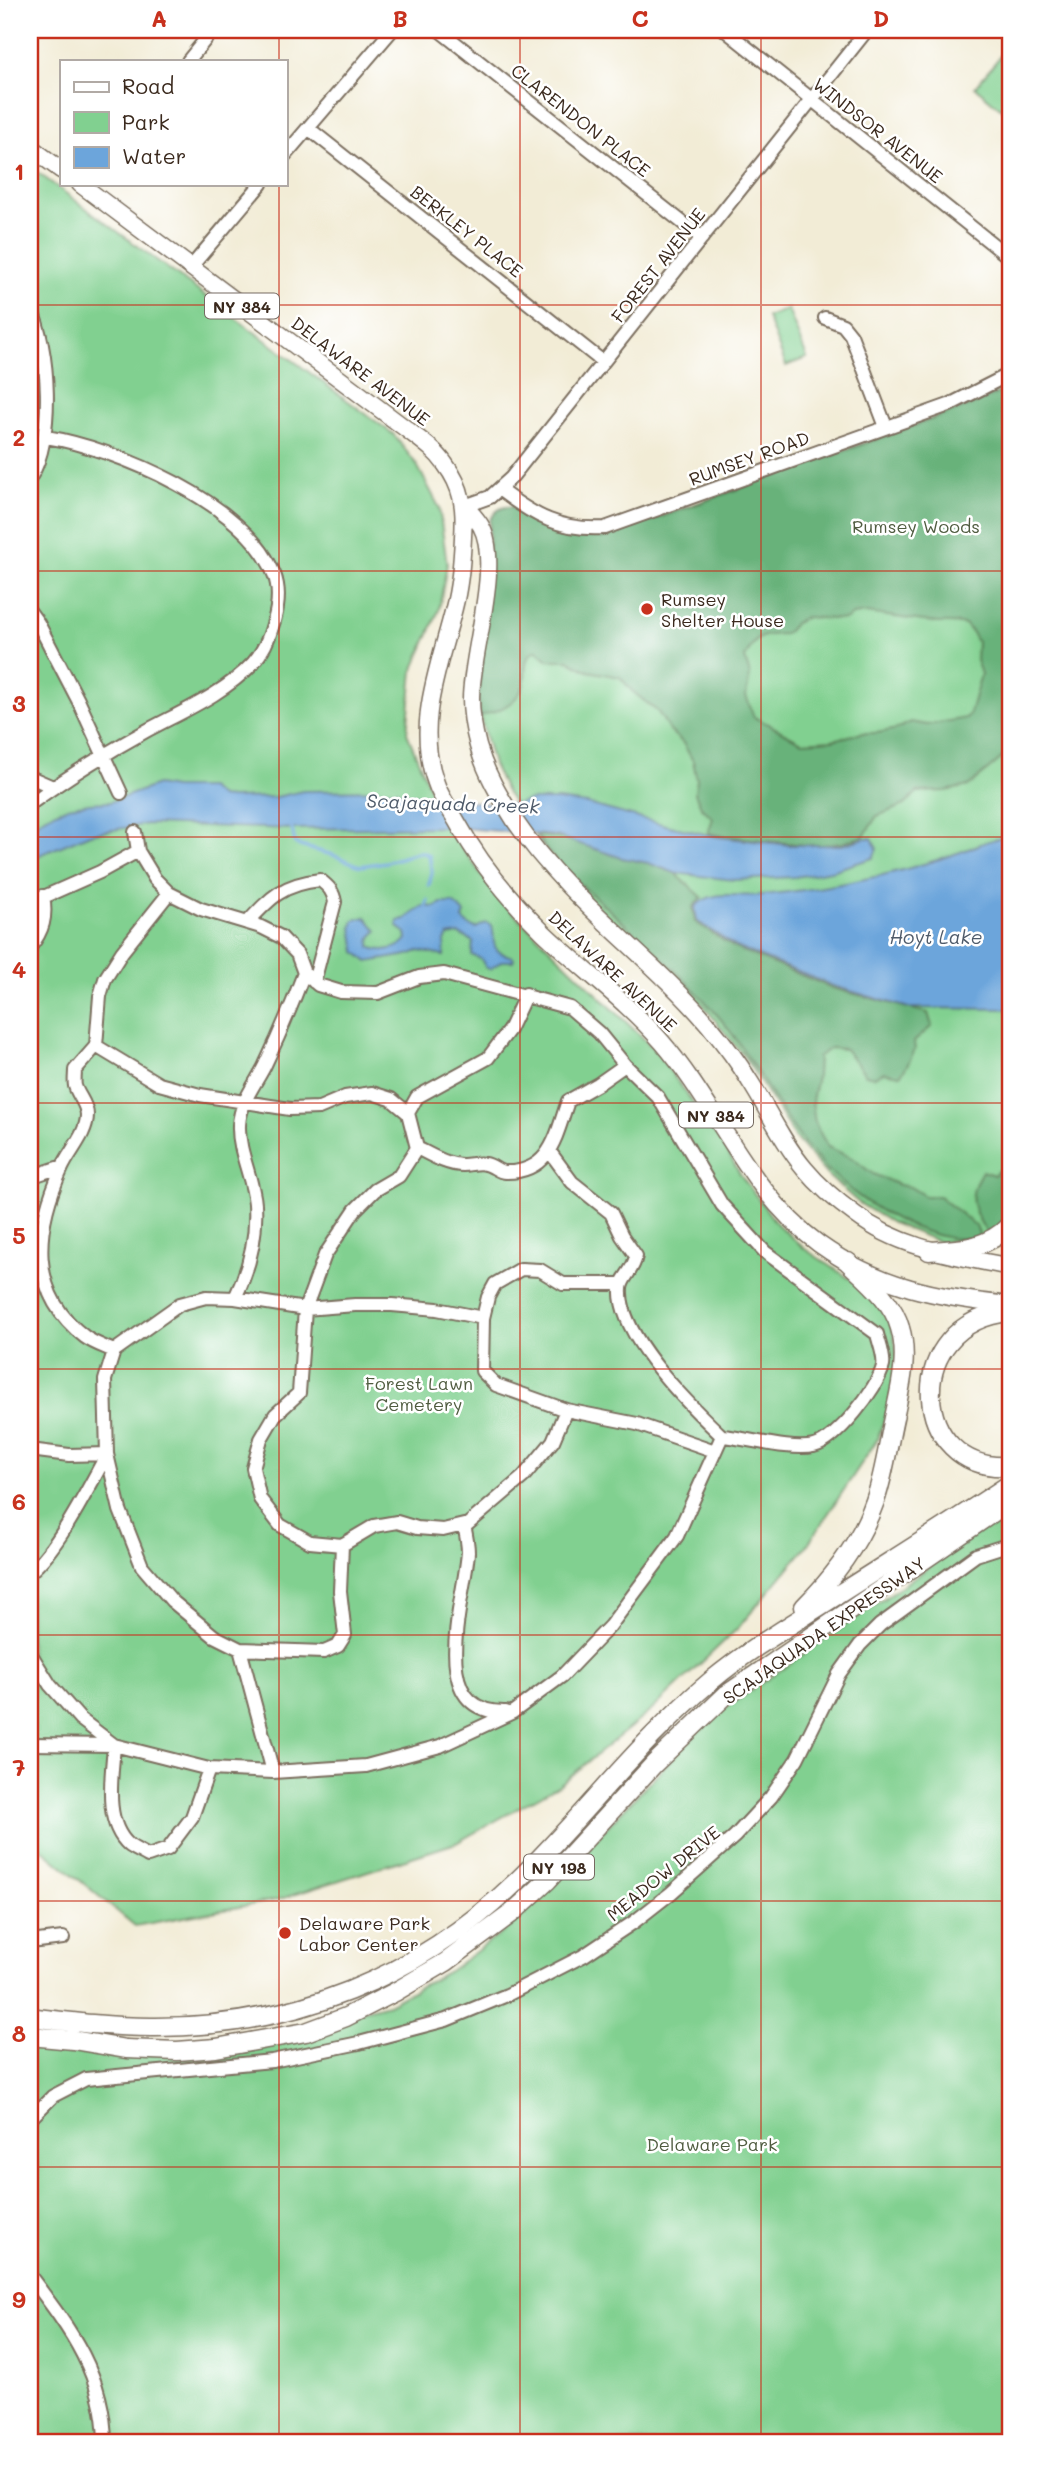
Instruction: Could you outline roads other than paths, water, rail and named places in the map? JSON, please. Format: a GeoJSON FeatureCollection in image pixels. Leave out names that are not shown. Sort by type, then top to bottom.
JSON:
{"type":"FeatureCollection","features":[{"type":"Feature","properties":{"kind":"highway"},"geometry":{"type":"LineString","coordinates":[[929,1251],[970,1249],[990,1242],[1010,1225]]}},
{"type":"Feature","properties":{"kind":"highway"},"geometry":{"type":"LineString","coordinates":[[767,1640],[826,1585],[861,1530],[875,1502],[898,1397],[904,1355],[895,1313],[881,1294],[848,1262]]}},
{"type":"Feature","properties":{"kind":"highway"},"geometry":{"type":"LineString","coordinates":[[1010,1312],[979,1320],[964,1327],[950,1339],[935,1364],[930,1396],[932,1410],[943,1436],[953,1447],[978,1462],[998,1467],[1010,1466]]}},
{"type":"Feature","properties":{"kind":"highway","name":"SCAJAQUADA EXPRESSWAY"},"geometry":{"type":"LineString","coordinates":[[30,2017],[102,2025],[153,2027],[247,2020],[295,2010],[352,1992],[400,1969],[454,1935],[517,1881],[678,1711],[730,1665],[1010,1484]]}},
{"type":"Feature","properties":{"kind":"highway","name":"SCAJAQUADA EXPRESSWAY"},"geometry":{"type":"LineString","coordinates":[[30,2036],[126,2049],[177,2051],[216,2048],[306,2032],[346,2017],[395,1992],[446,1962],[512,1913],[548,1880],[661,1757],[726,1695],[1010,1501]]}},
{"type":"Feature","properties":{"kind":"main road"},"geometry":{"type":"LineString","coordinates":[[30,147],[60,169]]}},
{"type":"Feature","properties":{"kind":"main road","name":"DELAWARE AVENUE"},"geometry":{"type":"LineString","coordinates":[[86,186],[431,448],[457,483],[464,506],[460,578],[429,709],[429,751],[436,784],[486,869],[526,915],[621,1000],[663,1044],[707,1101],[748,1168],[770,1198],[819,1243],[879,1278],[931,1295],[1010,1305]]}},
{"type":"Feature","properties":{"kind":"main road","name":"DELAWARE AVENUE"},"geometry":{"type":"LineString","coordinates":[[464,506],[482,527],[487,549],[488,573],[471,698],[478,746],[495,791],[532,847],[586,905],[680,993],[708,1024],[749,1080],[798,1160],[829,1195],[888,1235],[929,1251],[1010,1266]]}},
{"type":"Feature","properties":{"kind":"street"},"geometry":{"type":"LineString","coordinates":[[189,60],[213,30]]}},
{"type":"Feature","properties":{"kind":"street"},"geometry":{"type":"LineString","coordinates":[[287,153],[392,30]]}},
{"type":"Feature","properties":{"kind":"street","name":"CLARENDON PLACE"},"geometry":{"type":"LineString","coordinates":[[439,30],[702,238]]}},
{"type":"Feature","properties":{"kind":"street","name":"WINDSOR AVENUE"},"geometry":{"type":"LineString","coordinates":[[725,30],[1010,258]]}},
{"type":"Feature","properties":{"kind":"street","name":"FOREST AVENUE"},"geometry":{"type":"LineString","coordinates":[[464,506],[500,489],[867,30]]}},
{"type":"Feature","properties":{"kind":"street","name":"BERKLEY PLACE"},"geometry":{"type":"LineString","coordinates":[[308,128],[603,362]]}},
{"type":"Feature","properties":{"kind":"street"},"geometry":{"type":"LineString","coordinates":[[191,267],[259,186]]}},
{"type":"Feature","properties":{"kind":"street"},"geometry":{"type":"LineString","coordinates":[[30,307],[36,319],[47,401],[46,437],[37,467],[30,478]]}},
{"type":"Feature","properties":{"kind":"street"},"geometry":{"type":"LineString","coordinates":[[825,318],[843,325],[851,335],[886,427]]}},
{"type":"Feature","properties":{"kind":"street","name":"RUMSEY ROAD"},"geometry":{"type":"LineString","coordinates":[[500,489],[523,507],[554,523],[581,528],[605,528],[949,405],[1010,374]]}},
{"type":"Feature","properties":{"kind":"street"},"geometry":{"type":"LineString","coordinates":[[30,804],[104,754],[230,685],[255,661],[270,636],[278,606],[275,576],[258,546],[228,518],[188,490],[149,469],[72,441],[46,437]]}},
{"type":"Feature","properties":{"kind":"street"},"geometry":{"type":"LineString","coordinates":[[30,612],[104,754],[121,793]]}},
{"type":"Feature","properties":{"kind":"street"},"geometry":{"type":"LineString","coordinates":[[30,777],[53,787]]}},
{"type":"Feature","properties":{"kind":"street"},"geometry":{"type":"LineString","coordinates":[[135,832],[138,851],[155,879],[169,893],[201,909],[281,937],[297,954],[304,973],[318,985],[341,992],[378,993],[419,977],[444,974],[570,1008],[599,1033],[625,1065],[659,1097],[722,1205],[765,1252],[877,1334],[884,1364],[867,1399],[842,1426],[815,1446],[776,1445],[722,1436],[698,1414],[661,1371],[631,1329],[621,1306],[621,1284],[634,1267],[636,1256],[622,1237],[611,1213],[572,1182],[550,1152]]}},
{"type":"Feature","properties":{"kind":"street"},"geometry":{"type":"LineString","coordinates":[[30,903],[100,872],[138,851]]}},
{"type":"Feature","properties":{"kind":"street"},"geometry":{"type":"LineString","coordinates":[[247,923],[272,896],[299,882],[319,880],[327,886],[333,893],[335,902],[314,982]]}},
{"type":"Feature","properties":{"kind":"street"},"geometry":{"type":"LineString","coordinates":[[114,1351],[87,1338],[63,1316],[47,1286],[40,1248],[45,1213],[63,1166],[79,1140],[88,1116],[75,1086],[75,1070],[96,1046],[100,996],[105,979],[122,952],[169,893]]}},
{"type":"Feature","properties":{"kind":"street"},"geometry":{"type":"LineString","coordinates":[[30,947],[40,935],[46,912],[43,896]]}},
{"type":"Feature","properties":{"kind":"street"},"geometry":{"type":"LineString","coordinates":[[235,1298],[245,1278],[253,1245],[255,1203],[245,1165],[239,1125],[243,1103],[284,1025],[304,973]]}},
{"type":"Feature","properties":{"kind":"street"},"geometry":{"type":"LineString","coordinates":[[408,1113],[417,1097],[488,1058],[509,1030],[526,994]]}},
{"type":"Feature","properties":{"kind":"street"},"geometry":{"type":"LineString","coordinates":[[96,1046],[159,1084],[200,1095],[290,1109],[318,1108],[345,1097],[372,1093],[391,1099],[408,1113],[417,1148],[399,1176],[375,1190],[355,1210],[325,1255],[305,1309],[299,1393],[275,1415],[261,1438],[253,1468],[260,1499],[280,1525],[310,1542],[342,1545],[374,1526],[397,1522],[417,1528],[443,1530],[464,1525],[523,1477],[553,1441],[566,1410]]}},
{"type":"Feature","properties":{"kind":"street"},"geometry":{"type":"LineString","coordinates":[[417,1148],[439,1159],[461,1165],[485,1164],[502,1172],[520,1171],[540,1162],[550,1152],[568,1101],[625,1065]]}},
{"type":"Feature","properties":{"kind":"street"},"geometry":{"type":"LineString","coordinates":[[30,1177],[63,1166]]}},
{"type":"Feature","properties":{"kind":"street"},"geometry":{"type":"LineString","coordinates":[[621,1284],[563,1284],[540,1270],[521,1269],[495,1284],[488,1297],[483,1318],[482,1371],[496,1385],[566,1410],[637,1424],[715,1451]]}},
{"type":"Feature","properties":{"kind":"street"},"geometry":{"type":"LineString","coordinates":[[342,1545],[340,1591],[345,1635],[338,1646],[324,1652],[240,1649],[214,1636],[172,1601],[142,1566],[120,1510],[107,1454],[105,1380],[114,1351],[180,1304],[206,1297],[235,1298],[305,1309],[355,1304],[392,1305],[438,1309],[483,1318]]}},
{"type":"Feature","properties":{"kind":"street"},"geometry":{"type":"LineString","coordinates":[[30,1744],[114,1745],[209,1769],[274,1772],[366,1766],[440,1746],[513,1712],[562,1676],[610,1626],[677,1536],[722,1436]]}},
{"type":"Feature","properties":{"kind":"street"},"geometry":{"type":"LineString","coordinates":[[30,1450],[69,1455],[107,1454]]}},
{"type":"Feature","properties":{"kind":"street"},"geometry":{"type":"LineString","coordinates":[[30,1572],[39,1565],[76,1510],[107,1454]]}},
{"type":"Feature","properties":{"kind":"street"},"geometry":{"type":"LineString","coordinates":[[464,1525],[468,1553],[458,1623],[457,1679],[465,1695],[479,1707],[491,1712],[513,1712]]}},
{"type":"Feature","properties":{"kind":"street","name":"MEADOW DRIVE"},"geometry":{"type":"LineString","coordinates":[[30,2118],[52,2096],[86,2080],[272,2061],[359,2043],[446,2020],[517,1990],[583,1956],[671,1893],[735,1836],[771,1797],[797,1759],[839,1674],[860,1645],[880,1625],[976,1555],[1010,1547]]}},
{"type":"Feature","properties":{"kind":"street"},"geometry":{"type":"LineString","coordinates":[[240,1649],[274,1772]]}},
{"type":"Feature","properties":{"kind":"street"},"geometry":{"type":"LineString","coordinates":[[30,1653],[50,1685],[80,1719],[114,1745]]}},
{"type":"Feature","properties":{"kind":"street"},"geometry":{"type":"LineString","coordinates":[[114,1745],[112,1797],[115,1825],[129,1845],[148,1856],[168,1849],[192,1817],[209,1769]]}},
{"type":"Feature","properties":{"kind":"street"},"geometry":{"type":"LineString","coordinates":[[30,1942],[62,1938]]}},
{"type":"Feature","properties":{"kind":"street"},"geometry":{"type":"LineString","coordinates":[[30,2276],[76,2339],[88,2362],[101,2404],[105,2442]]}},
{"type":"Feature","properties":{"kind":"water","name":"Scajaquada Creek"},"geometry":{"type":"Polygon","coordinates":[[[157,785],[209,788],[220,797],[231,798],[276,797],[303,791],[396,790],[401,793],[493,804],[558,800],[587,804],[718,837],[791,845],[842,845],[872,838],[877,849],[873,858],[831,871],[795,877],[734,880],[675,873],[556,836],[450,827],[292,829],[147,824],[90,834],[30,859],[30,828],[46,816],[68,807],[110,802],[157,785]]]}},
{"type":"Feature","properties":{"kind":"water","name":"Hoyt Lake"},"geometry":{"type":"Polygon","coordinates":[[[1010,834],[1010,1009],[909,1008],[833,986],[736,947],[697,921],[695,907],[709,898],[789,892],[847,883],[932,862],[1010,834]]]}},
{"type":"Feature","properties":{"kind":"water"},"geometry":{"type":"Polygon","coordinates":[[[441,903],[453,903],[465,913],[463,919],[468,925],[476,928],[486,923],[491,925],[495,947],[501,953],[514,958],[513,961],[502,961],[490,969],[486,968],[481,959],[472,955],[473,941],[459,934],[448,936],[444,956],[419,951],[368,962],[356,952],[352,927],[354,920],[366,917],[377,931],[371,937],[370,947],[390,949],[407,939],[406,933],[397,926],[398,921],[423,906],[436,907],[441,903]]]}},
{"type":"Feature","properties":{"kind":"waterway"},"geometry":{"type":"LineString","coordinates":[[292,829],[295,843],[300,846],[360,866],[421,852],[429,855],[432,872],[429,885]]}},
{"type":"Feature","properties":{"kind":"waterway"},"geometry":{"type":"LineString","coordinates":[[426,907],[428,900]]}},
{"type":"Feature","properties":{"kind":"place","name":"Rumsey Shelter House"},"geometry":{"type":"Point","coordinates":[647,609]}},
{"type":"Feature","properties":{"kind":"place","name":"Delaware Park Labor Center"},"geometry":{"type":"Point","coordinates":[285,1933]}},
{"type":"Feature","properties":{"kind":"park label","name":"Rumsey Woods"},"geometry":{"type":"Point","coordinates":[916,526]}},
{"type":"Feature","properties":{"kind":"park label","name":"Forest Lawn Cemetery"},"geometry":{"type":"Point","coordinates":[419,1393]}},
{"type":"Feature","properties":{"kind":"park label","name":"Delaware Park"},"geometry":{"type":"Point","coordinates":[712,2144]}}]}
